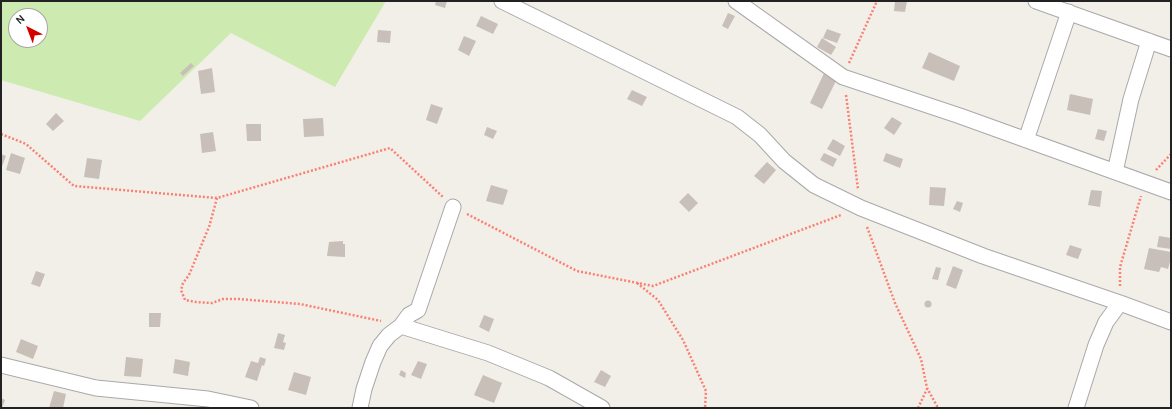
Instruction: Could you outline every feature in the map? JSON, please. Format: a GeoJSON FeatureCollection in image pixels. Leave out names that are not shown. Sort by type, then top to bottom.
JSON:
{"type":"FeatureCollection","features":[{"type":"Feature","properties":{"kind":"street"},"geometry":{"type":"LineString","coordinates":[[502,1],[737,117],[760,135],[784,161],[814,185],[861,208],[983,256],[1171,322]]}},
{"type":"Feature","properties":{"kind":"street"},"geometry":{"type":"LineString","coordinates":[[736,1],[843,77],[960,116],[1171,192]]}},
{"type":"Feature","properties":{"kind":"street"},"geometry":{"type":"LineString","coordinates":[[1036,1],[1171,49]]}},
{"type":"Feature","properties":{"kind":"street"},"geometry":{"type":"LineString","coordinates":[[1026,140],[1069,12]]}},
{"type":"Feature","properties":{"kind":"street"},"geometry":{"type":"LineString","coordinates":[[1115,172],[1131,99],[1149,41]]}},
{"type":"Feature","properties":{"kind":"street"},"geometry":{"type":"LineString","coordinates":[[360,408],[364,389],[380,346],[409,316],[418,310],[453,207]]}},
{"type":"Feature","properties":{"kind":"street"},"geometry":{"type":"LineString","coordinates":[[1076,408],[1096,345],[1106,322],[1120,303]]}},
{"type":"Feature","properties":{"kind":"street"},"geometry":{"type":"LineString","coordinates":[[401,326],[488,353],[542,375],[602,408]]}},
{"type":"Feature","properties":{"kind":"street"},"geometry":{"type":"LineString","coordinates":[[1,365],[96,388],[208,400],[251,408]]}},
{"type":"Feature","properties":{"kind":"path"},"geometry":{"type":"LineString","coordinates":[[1,134],[26,144],[74,186],[217,198],[390,148],[453,207],[577,271],[653,286],[861,208]]}},
{"type":"Feature","properties":{"kind":"path"},"geometry":{"type":"LineString","coordinates":[[1120,303],[1120,267],[1145,183],[1171,154]]}},
{"type":"Feature","properties":{"kind":"path"},"geometry":{"type":"LineString","coordinates":[[217,198],[210,227],[189,275],[183,283],[181,290],[186,300],[212,303],[224,299],[239,298],[300,304],[401,326]]}},
{"type":"Feature","properties":{"kind":"path"},"geometry":{"type":"LineString","coordinates":[[636,282],[658,300],[683,340],[706,391],[705,408]]}},
{"type":"Feature","properties":{"kind":"path"},"geometry":{"type":"LineString","coordinates":[[918,408],[927,388]]}},
{"type":"Feature","properties":{"kind":"green space"},"geometry":{"type":"Polygon","coordinates":[[[1,1],[386,1],[335,87],[231,33],[140,121],[1,80],[1,1]]]}},
{"type":"Feature","properties":{"kind":"building"},"geometry":{"type":"Polygon","coordinates":[[[436,1],[447,1],[445,8],[435,5],[436,1]]]}},
{"type":"Feature","properties":{"kind":"building"},"geometry":{"type":"Polygon","coordinates":[[[895,1],[907,1],[905,12],[894,11],[895,1]]]}},
{"type":"Feature","properties":{"kind":"building"},"geometry":{"type":"Polygon","coordinates":[[[728,13],[735,16],[728,29],[722,26],[728,13]]]}},
{"type":"Feature","properties":{"kind":"building"},"geometry":{"type":"Polygon","coordinates":[[[481,16],[498,24],[493,34],[476,26],[481,16]]]}},
{"type":"Feature","properties":{"kind":"building"},"geometry":{"type":"Polygon","coordinates":[[[827,29],[841,34],[837,43],[823,38],[827,29]]]}},
{"type":"Feature","properties":{"kind":"building"},"geometry":{"type":"Polygon","coordinates":[[[378,30],[391,31],[390,43],[377,42],[378,30]]]}},
{"type":"Feature","properties":{"kind":"building"},"geometry":{"type":"Polygon","coordinates":[[[464,36],[476,41],[469,56],[458,50],[464,36]]]}},
{"type":"Feature","properties":{"kind":"building"},"geometry":{"type":"Polygon","coordinates":[[[822,38],[836,47],[831,55],[817,47],[822,38]]]}},
{"type":"Feature","properties":{"kind":"building"},"geometry":{"type":"Polygon","coordinates":[[[929,52],[960,66],[954,81],[922,68],[929,52]]]}},
{"type":"Feature","properties":{"kind":"building"},"geometry":{"type":"Polygon","coordinates":[[[191,63],[194,66],[183,76],[180,73],[191,63]]]}},
{"type":"Feature","properties":{"kind":"building"},"geometry":{"type":"Polygon","coordinates":[[[212,68],[215,92],[201,94],[198,71],[212,68]]]}},
{"type":"Feature","properties":{"kind":"building"},"geometry":{"type":"Polygon","coordinates":[[[825,71],[838,77],[822,109],[810,103],[825,71]]]}},
{"type":"Feature","properties":{"kind":"building"},"geometry":{"type":"Polygon","coordinates":[[[632,90],[647,97],[642,106],[627,99],[632,90]]]}},
{"type":"Feature","properties":{"kind":"building"},"geometry":{"type":"Polygon","coordinates":[[[1070,94],[1093,99],[1090,115],[1067,110],[1070,94]]]}},
{"type":"Feature","properties":{"kind":"building"},"geometry":{"type":"Polygon","coordinates":[[[431,104],[443,108],[437,124],[426,120],[431,104]]]}},
{"type":"Feature","properties":{"kind":"building"},"geometry":{"type":"Polygon","coordinates":[[[56,113],[64,121],[53,131],[46,124],[56,113]]]}},
{"type":"Feature","properties":{"kind":"building"},"geometry":{"type":"Polygon","coordinates":[[[892,117],[902,123],[894,135],[884,128],[892,117]]]}},
{"type":"Feature","properties":{"kind":"building"},"geometry":{"type":"Polygon","coordinates":[[[323,118],[324,136],[304,137],[303,119],[323,118]]]}},
{"type":"Feature","properties":{"kind":"building"},"geometry":{"type":"Polygon","coordinates":[[[246,124],[261,124],[261,141],[247,141],[246,124]]]}},
{"type":"Feature","properties":{"kind":"building"},"geometry":{"type":"Polygon","coordinates":[[[487,127],[497,131],[493,139],[484,135],[487,127]]]}},
{"type":"Feature","properties":{"kind":"building"},"geometry":{"type":"Polygon","coordinates":[[[1098,129],[1107,131],[1104,141],[1095,139],[1098,129]]]}},
{"type":"Feature","properties":{"kind":"building"},"geometry":{"type":"Polygon","coordinates":[[[213,132],[216,151],[202,153],[200,134],[213,132]]]}},
{"type":"Feature","properties":{"kind":"building"},"geometry":{"type":"Polygon","coordinates":[[[833,139],[845,146],[840,156],[827,149],[833,139]]]}},
{"type":"Feature","properties":{"kind":"building"},"geometry":{"type":"Polygon","coordinates":[[[11,153],[25,158],[20,174],[6,170],[11,153]]]}},
{"type":"Feature","properties":{"kind":"building"},"geometry":{"type":"Polygon","coordinates":[[[824,153],[837,159],[833,167],[820,160],[824,153]]]}},
{"type":"Feature","properties":{"kind":"building"},"geometry":{"type":"Polygon","coordinates":[[[886,153],[903,159],[900,168],[883,161],[886,153]]]}},
{"type":"Feature","properties":{"kind":"building"},"geometry":{"type":"Polygon","coordinates":[[[1,154],[6,156],[1,169],[1,154]]]}},
{"type":"Feature","properties":{"kind":"building"},"geometry":{"type":"Polygon","coordinates":[[[87,158],[102,160],[99,179],[84,177],[87,158]]]}},
{"type":"Feature","properties":{"kind":"building"},"geometry":{"type":"Polygon","coordinates":[[[767,162],[776,170],[764,184],[754,176],[767,162]]]}},
{"type":"Feature","properties":{"kind":"building"},"geometry":{"type":"Polygon","coordinates":[[[491,185],[508,190],[503,205],[486,201],[491,185]]]}},
{"type":"Feature","properties":{"kind":"building"},"geometry":{"type":"Polygon","coordinates":[[[930,187],[946,188],[944,206],[929,205],[930,187]]]}},
{"type":"Feature","properties":{"kind":"building"},"geometry":{"type":"Polygon","coordinates":[[[1091,190],[1102,191],[1100,207],[1088,205],[1091,190]]]}},
{"type":"Feature","properties":{"kind":"building"},"geometry":{"type":"Polygon","coordinates":[[[688,193],[698,203],[689,212],[679,202],[688,193]]]}},
{"type":"Feature","properties":{"kind":"building"},"geometry":{"type":"Polygon","coordinates":[[[957,201],[963,203],[960,212],[953,209],[957,201]]]}},
{"type":"Feature","properties":{"kind":"building"},"geometry":{"type":"Polygon","coordinates":[[[1159,236],[1171,238],[1171,249],[1157,247],[1159,236]]]}},
{"type":"Feature","properties":{"kind":"building"},"geometry":{"type":"Polygon","coordinates":[[[343,241],[343,244],[345,244],[345,257],[327,256],[329,242],[343,241]]]}},
{"type":"Feature","properties":{"kind":"building"},"geometry":{"type":"Polygon","coordinates":[[[1070,245],[1082,249],[1078,259],[1066,255],[1070,245]]]}},
{"type":"Feature","properties":{"kind":"building"},"geometry":{"type":"Polygon","coordinates":[[[1149,248],[1171,252],[1168,269],[1161,267],[1159,272],[1144,269],[1149,248]]]}},
{"type":"Feature","properties":{"kind":"building"},"geometry":{"type":"Polygon","coordinates":[[[953,266],[963,270],[956,289],[946,285],[953,266]]]}},
{"type":"Feature","properties":{"kind":"building"},"geometry":{"type":"Polygon","coordinates":[[[936,267],[941,268],[938,280],[932,279],[936,267]]]}},
{"type":"Feature","properties":{"kind":"building"},"geometry":{"type":"Polygon","coordinates":[[[36,271],[45,274],[40,287],[31,284],[36,271]]]}},
{"type":"Feature","properties":{"kind":"building"},"geometry":{"type":"Polygon","coordinates":[[[928,300],[931,301],[931,307],[928,308],[925,307],[924,304],[925,301],[928,300]]]}},
{"type":"Feature","properties":{"kind":"building"},"geometry":{"type":"Polygon","coordinates":[[[149,313],[161,313],[160,327],[149,327],[149,313]]]}},
{"type":"Feature","properties":{"kind":"building"},"geometry":{"type":"Polygon","coordinates":[[[484,315],[494,319],[489,332],[479,327],[484,315]]]}},
{"type":"Feature","properties":{"kind":"building"},"geometry":{"type":"Polygon","coordinates":[[[278,333],[285,335],[283,342],[286,343],[284,350],[274,348],[278,333]]]}},
{"type":"Feature","properties":{"kind":"building"},"geometry":{"type":"Polygon","coordinates":[[[21,339],[38,346],[33,359],[16,352],[21,339]]]}},
{"type":"Feature","properties":{"kind":"building"},"geometry":{"type":"Polygon","coordinates":[[[126,357],[143,359],[141,377],[124,376],[126,357]]]}},
{"type":"Feature","properties":{"kind":"building"},"geometry":{"type":"Polygon","coordinates":[[[260,357],[266,359],[264,366],[262,365],[257,381],[245,377],[251,361],[258,363],[260,357]]]}},
{"type":"Feature","properties":{"kind":"building"},"geometry":{"type":"Polygon","coordinates":[[[175,359],[190,362],[188,376],[173,373],[175,359]]]}},
{"type":"Feature","properties":{"kind":"building"},"geometry":{"type":"Polygon","coordinates":[[[418,361],[427,364],[421,379],[411,375],[418,361]]]}},
{"type":"Feature","properties":{"kind":"building"},"geometry":{"type":"Polygon","coordinates":[[[401,370],[406,373],[405,378],[399,375],[401,370]]]}},
{"type":"Feature","properties":{"kind":"building"},"geometry":{"type":"Polygon","coordinates":[[[601,370],[611,376],[605,387],[594,382],[601,370]]]}},
{"type":"Feature","properties":{"kind":"building"},"geometry":{"type":"Polygon","coordinates":[[[294,372],[311,377],[306,395],[288,390],[294,372]]]}},
{"type":"Feature","properties":{"kind":"building"},"geometry":{"type":"Polygon","coordinates":[[[483,375],[502,383],[494,403],[474,395],[483,375]]]}},
{"type":"Feature","properties":{"kind":"building"},"geometry":{"type":"Polygon","coordinates":[[[54,391],[66,394],[63,408],[49,408],[54,391]]]}},
{"type":"Feature","properties":{"kind":"building"},"geometry":{"type":"Polygon","coordinates":[[[1,398],[5,400],[2,408],[1,408],[1,398]]]}}]}
